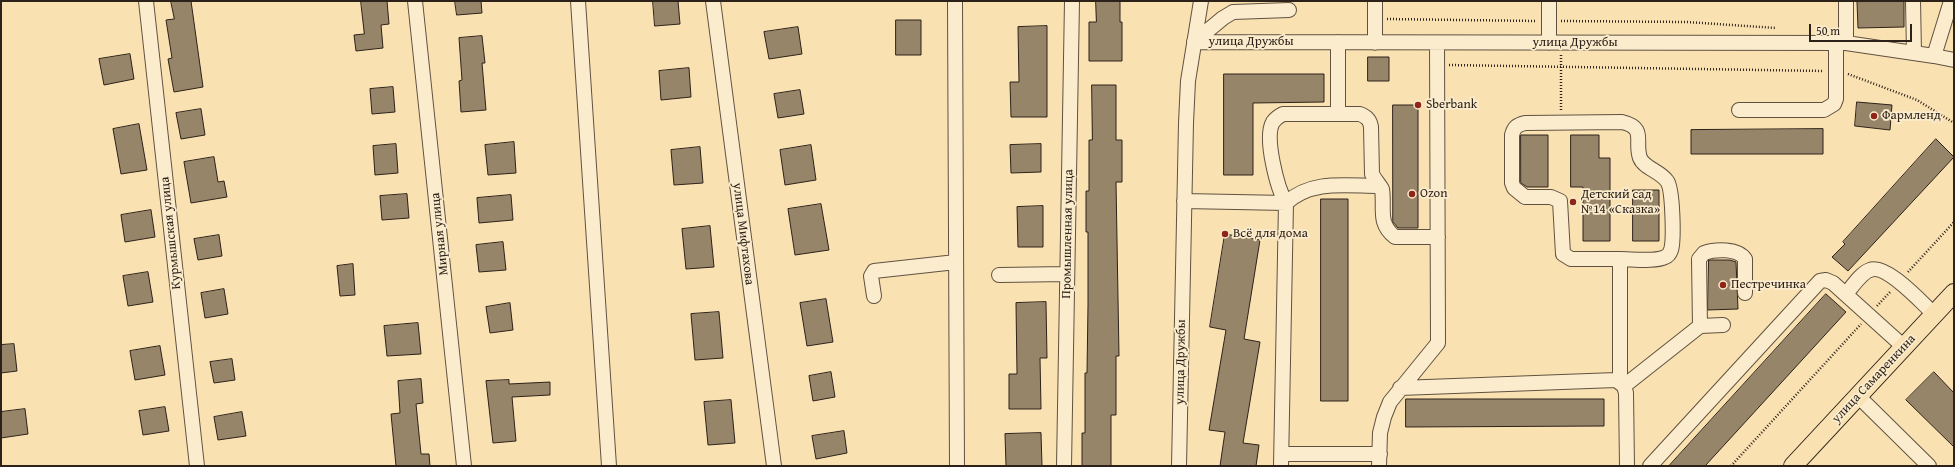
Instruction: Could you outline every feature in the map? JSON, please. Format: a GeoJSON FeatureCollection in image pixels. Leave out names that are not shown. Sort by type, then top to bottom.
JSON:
{"type":"FeatureCollection","features":[{"type":"Feature","properties":{"kind":"main road","name":"улица Самаренкина"},"geometry":{"type":"LineString","coordinates":[[1793,466],[1954,293]]}},
{"type":"Feature","properties":{"kind":"street","name":"Курмышская улица"},"geometry":{"type":"LineString","coordinates":[[146,1],[197,466]]}},
{"type":"Feature","properties":{"kind":"street","name":"Мирная улица"},"geometry":{"type":"LineString","coordinates":[[415,1],[464,466]]}},
{"type":"Feature","properties":{"kind":"street"},"geometry":{"type":"LineString","coordinates":[[578,1],[609,466]]}},
{"type":"Feature","properties":{"kind":"street","name":"улица Мифтахова"},"geometry":{"type":"LineString","coordinates":[[713,1],[774,466]]}},
{"type":"Feature","properties":{"kind":"street"},"geometry":{"type":"LineString","coordinates":[[955,1],[957,466]]}},
{"type":"Feature","properties":{"kind":"street","name":"Промышленная улица"},"geometry":{"type":"LineString","coordinates":[[1064,466],[1072,1]]}},
{"type":"Feature","properties":{"kind":"street"},"geometry":{"type":"LineString","coordinates":[[1376,1],[1376,43]]}},
{"type":"Feature","properties":{"kind":"street"},"geometry":{"type":"LineString","coordinates":[[1549,1],[1549,21],[1555,43]]}},
{"type":"Feature","properties":{"kind":"street"},"geometry":{"type":"LineString","coordinates":[[1739,110],[1824,110],[1830,108],[1836,99],[1836,71],[1846,1]]}},
{"type":"Feature","properties":{"kind":"street"},"geometry":{"type":"LineString","coordinates":[[1913,1],[1914,53]]}},
{"type":"Feature","properties":{"kind":"street"},"geometry":{"type":"LineString","coordinates":[[1934,56],[1951,1]]}},
{"type":"Feature","properties":{"kind":"street","name":"улица Дружбы"},"geometry":{"type":"LineString","coordinates":[[1179,466],[1186,123],[1188,81],[1200,3]]}},
{"type":"Feature","properties":{"kind":"street"},"geometry":{"type":"LineString","coordinates":[[1194,42],[1223,18],[1233,12],[1289,10]]}},
{"type":"Feature","properties":{"kind":"street","name":"улица Дружбы"},"geometry":{"type":"LineString","coordinates":[[1194,42],[1841,43],[1954,60]]}},
{"type":"Feature","properties":{"kind":"street"},"geometry":{"type":"LineString","coordinates":[[1338,42],[1338,114]]}},
{"type":"Feature","properties":{"kind":"street"},"geometry":{"type":"LineString","coordinates":[[1437,43],[1436,65],[1438,236],[1438,343],[1390,402],[1384,416],[1380,433],[1380,460],[1281,460],[1286,204],[1279,189],[1273,168],[1271,129],[1273,123],[1283,114],[1360,114],[1370,121],[1372,174],[1380,186],[1383,194],[1383,223],[1390,233],[1395,236],[1438,236]]}},
{"type":"Feature","properties":{"kind":"street"},"geometry":{"type":"LineString","coordinates":[[1622,122],[1630,124],[1635,128],[1639,136],[1640,159],[1645,165],[1662,174],[1669,183],[1672,195],[1672,249],[1669,254],[1659,259],[1620,259],[1570,259],[1565,257],[1562,249],[1562,206],[1560,201],[1551,197],[1525,197],[1514,188],[1512,183],[1512,135],[1514,128],[1518,124],[1622,122]]}},
{"type":"Feature","properties":{"kind":"street"},"geometry":{"type":"LineString","coordinates":[[1184,201],[1286,204],[1299,193],[1319,186],[1380,186]]}},
{"type":"Feature","properties":{"kind":"street"},"geometry":{"type":"LineString","coordinates":[[1700,326],[1699,259],[1704,253],[1733,251],[1742,255],[1744,260],[1745,293]]}},
{"type":"Feature","properties":{"kind":"street"},"geometry":{"type":"LineString","coordinates":[[1620,259],[1622,384],[1626,393],[1627,466]]}},
{"type":"Feature","properties":{"kind":"street"},"geometry":{"type":"LineString","coordinates":[[874,296],[871,276],[874,271],[956,262]]}},
{"type":"Feature","properties":{"kind":"street"},"geometry":{"type":"LineString","coordinates":[[1846,294],[1867,271],[1871,269],[1884,270],[1934,314]]}},
{"type":"Feature","properties":{"kind":"street"},"geometry":{"type":"LineString","coordinates":[[999,275],[1067,274]]}},
{"type":"Feature","properties":{"kind":"street"},"geometry":{"type":"LineString","coordinates":[[1650,466],[1815,285],[1826,280],[1833,282],[1904,347]]}},
{"type":"Feature","properties":{"kind":"street"},"geometry":{"type":"LineString","coordinates":[[1622,384],[1700,326],[1723,325]]}},
{"type":"Feature","properties":{"kind":"street"},"geometry":{"type":"LineString","coordinates":[[1400,388],[1612,379],[1622,384]]}},
{"type":"Feature","properties":{"kind":"street"},"geometry":{"type":"LineString","coordinates":[[1858,396],[1929,466]]}},
{"type":"Feature","properties":{"kind":"path"},"geometry":{"type":"LineString","coordinates":[[1376,18],[1687,22],[1780,28]]}},
{"type":"Feature","properties":{"kind":"path"},"geometry":{"type":"LineString","coordinates":[[1555,43],[1561,68],[1560,122]]}},
{"type":"Feature","properties":{"kind":"path"},"geometry":{"type":"LineString","coordinates":[[1436,65],[1836,71],[1843,72],[1917,100],[1954,123]]}},
{"type":"Feature","properties":{"kind":"path"},"geometry":{"type":"LineString","coordinates":[[1731,466],[1954,222]]}},
{"type":"Feature","properties":{"kind":"building"},"geometry":{"type":"Polygon","coordinates":[[[171,1],[191,1],[203,87],[174,92],[168,59],[172,58],[166,20],[174,19],[171,1]]]}},
{"type":"Feature","properties":{"kind":"building"},"geometry":{"type":"Polygon","coordinates":[[[361,1],[387,1],[389,24],[381,25],[383,48],[356,51],[354,35],[364,34],[361,1]]]}},
{"type":"Feature","properties":{"kind":"building"},"geometry":{"type":"Polygon","coordinates":[[[455,1],[481,1],[482,13],[457,15],[455,1]]]}},
{"type":"Feature","properties":{"kind":"building"},"geometry":{"type":"Polygon","coordinates":[[[653,1],[678,1],[680,24],[655,26],[653,1]]]}},
{"type":"Feature","properties":{"kind":"building"},"geometry":{"type":"Polygon","coordinates":[[[1096,1],[1120,1],[1120,22],[1122,22],[1122,61],[1089,61],[1089,22],[1096,22],[1096,1]]]}},
{"type":"Feature","properties":{"kind":"building"},"geometry":{"type":"Polygon","coordinates":[[[1904,1],[1904,27],[1858,28],[1857,2],[1904,1]]]}},
{"type":"Feature","properties":{"kind":"building"},"geometry":{"type":"Polygon","coordinates":[[[896,20],[921,20],[921,55],[896,55],[896,20]]]}},
{"type":"Feature","properties":{"kind":"building"},"geometry":{"type":"Polygon","coordinates":[[[1047,26],[1047,117],[1011,117],[1010,82],[1019,82],[1018,27],[1047,26]]]}},
{"type":"Feature","properties":{"kind":"building"},"geometry":{"type":"Polygon","coordinates":[[[798,27],[802,54],[769,59],[764,32],[798,27]]]}},
{"type":"Feature","properties":{"kind":"building"},"geometry":{"type":"Polygon","coordinates":[[[482,36],[485,63],[482,63],[486,110],[461,112],[459,81],[462,80],[459,38],[482,36]]]}},
{"type":"Feature","properties":{"kind":"building"},"geometry":{"type":"Polygon","coordinates":[[[130,54],[134,79],[104,85],[99,59],[130,54]]]}},
{"type":"Feature","properties":{"kind":"building"},"geometry":{"type":"Polygon","coordinates":[[[1368,57],[1389,57],[1389,81],[1368,81],[1368,57]]]}},
{"type":"Feature","properties":{"kind":"building"},"geometry":{"type":"Polygon","coordinates":[[[689,68],[691,97],[661,100],[659,71],[689,68]]]}},
{"type":"Feature","properties":{"kind":"building"},"geometry":{"type":"Polygon","coordinates":[[[1224,74],[1324,74],[1324,102],[1253,103],[1253,175],[1224,175],[1224,74]]]}},
{"type":"Feature","properties":{"kind":"building"},"geometry":{"type":"Polygon","coordinates":[[[1092,85],[1116,85],[1116,140],[1122,140],[1122,182],[1116,182],[1119,356],[1116,356],[1116,415],[1111,415],[1111,466],[1082,466],[1082,433],[1085,433],[1085,373],[1087,373],[1088,305],[1088,232],[1086,232],[1086,191],[1089,191],[1089,140],[1092,140],[1092,85]]]}},
{"type":"Feature","properties":{"kind":"building"},"geometry":{"type":"Polygon","coordinates":[[[393,87],[395,112],[372,114],[370,89],[393,87]]]}},
{"type":"Feature","properties":{"kind":"building"},"geometry":{"type":"Polygon","coordinates":[[[800,90],[804,114],[778,118],[774,94],[800,90]]]}},
{"type":"Feature","properties":{"kind":"building","name":"Фармленд"},"geometry":{"type":"Polygon","coordinates":[[[1857,102],[1892,105],[1890,130],[1855,126],[1857,102]]]}},
{"type":"Feature","properties":{"kind":"building"},"geometry":{"type":"Polygon","coordinates":[[[1393,105],[1418,105],[1418,228],[1398,228],[1393,222],[1393,105]]]}},
{"type":"Feature","properties":{"kind":"building"},"geometry":{"type":"Polygon","coordinates":[[[201,109],[205,135],[181,139],[176,113],[201,109]]]}},
{"type":"Feature","properties":{"kind":"building"},"geometry":{"type":"Polygon","coordinates":[[[139,124],[147,170],[121,174],[113,129],[139,124]]]}},
{"type":"Feature","properties":{"kind":"building"},"geometry":{"type":"Polygon","coordinates":[[[1823,129],[1823,154],[1691,154],[1691,130],[1823,129]]]}},
{"type":"Feature","properties":{"kind":"building"},"geometry":{"type":"Polygon","coordinates":[[[1521,135],[1548,135],[1548,187],[1527,187],[1521,183],[1521,135]]]}},
{"type":"Feature","properties":{"kind":"building"},"geometry":{"type":"Polygon","coordinates":[[[1571,135],[1599,135],[1599,158],[1610,158],[1610,241],[1583,241],[1583,187],[1571,187],[1571,135]]]}},
{"type":"Feature","properties":{"kind":"building"},"geometry":{"type":"Polygon","coordinates":[[[1936,139],[1954,157],[1848,271],[1832,257],[1845,244],[1843,242],[1936,139]]]}},
{"type":"Feature","properties":{"kind":"building"},"geometry":{"type":"Polygon","coordinates":[[[514,142],[516,173],[488,175],[485,145],[514,142]]]}},
{"type":"Feature","properties":{"kind":"building"},"geometry":{"type":"Polygon","coordinates":[[[396,144],[398,173],[375,175],[373,146],[396,144]]]}},
{"type":"Feature","properties":{"kind":"building"},"geometry":{"type":"Polygon","coordinates":[[[1041,144],[1041,172],[1011,173],[1010,145],[1041,144]]]}},
{"type":"Feature","properties":{"kind":"building"},"geometry":{"type":"Polygon","coordinates":[[[811,145],[816,180],[785,185],[780,150],[811,145]]]}},
{"type":"Feature","properties":{"kind":"building"},"geometry":{"type":"Polygon","coordinates":[[[700,147],[703,183],[674,185],[671,150],[700,147]]]}},
{"type":"Feature","properties":{"kind":"building"},"geometry":{"type":"Polygon","coordinates":[[[214,157],[218,182],[224,181],[227,197],[191,203],[184,162],[214,157]]]}},
{"type":"Feature","properties":{"kind":"building"},"geometry":{"type":"Polygon","coordinates":[[[1633,190],[1659,190],[1659,241],[1633,241],[1633,190]]]}},
{"type":"Feature","properties":{"kind":"building"},"geometry":{"type":"Polygon","coordinates":[[[407,194],[409,218],[382,220],[380,196],[407,194]]]}},
{"type":"Feature","properties":{"kind":"building"},"geometry":{"type":"Polygon","coordinates":[[[511,195],[513,220],[479,223],[477,198],[511,195]]]}},
{"type":"Feature","properties":{"kind":"building"},"geometry":{"type":"Polygon","coordinates":[[[1321,199],[1348,199],[1348,401],[1321,401],[1321,199]]]}},
{"type":"Feature","properties":{"kind":"building"},"geometry":{"type":"Polygon","coordinates":[[[821,204],[829,250],[795,255],[788,209],[821,204]]]}},
{"type":"Feature","properties":{"kind":"building"},"geometry":{"type":"Polygon","coordinates":[[[1043,206],[1043,247],[1018,247],[1017,207],[1043,206]]]}},
{"type":"Feature","properties":{"kind":"building"},"geometry":{"type":"Polygon","coordinates":[[[151,210],[155,237],[125,242],[121,215],[151,210]]]}},
{"type":"Feature","properties":{"kind":"building"},"geometry":{"type":"Polygon","coordinates":[[[710,226],[714,267],[686,269],[682,229],[710,226]]]}},
{"type":"Feature","properties":{"kind":"building"},"geometry":{"type":"Polygon","coordinates":[[[1225,234],[1260,240],[1244,339],[1260,342],[1243,443],[1259,445],[1256,466],[1220,466],[1225,432],[1209,430],[1226,330],[1210,327],[1225,234]]]}},
{"type":"Feature","properties":{"kind":"building"},"geometry":{"type":"Polygon","coordinates":[[[219,235],[222,256],[198,260],[194,239],[219,235]]]}},
{"type":"Feature","properties":{"kind":"building"},"geometry":{"type":"Polygon","coordinates":[[[503,242],[506,270],[479,272],[476,245],[503,242]]]}},
{"type":"Feature","properties":{"kind":"building","name":"Пестречинка"},"geometry":{"type":"Polygon","coordinates":[[[1709,260],[1730,260],[1736,262],[1738,309],[1708,310],[1709,260]]]}},
{"type":"Feature","properties":{"kind":"building"},"geometry":{"type":"Polygon","coordinates":[[[353,264],[355,295],[340,296],[337,266],[353,264]]]}},
{"type":"Feature","properties":{"kind":"building"},"geometry":{"type":"Polygon","coordinates":[[[148,272],[153,302],[128,306],[123,276],[148,272]]]}},
{"type":"Feature","properties":{"kind":"building"},"geometry":{"type":"Polygon","coordinates":[[[224,289],[228,314],[205,318],[201,293],[224,289]]]}},
{"type":"Feature","properties":{"kind":"building"},"geometry":{"type":"Polygon","coordinates":[[[1826,294],[1846,312],[1705,466],[1669,466],[1826,294]]]}},
{"type":"Feature","properties":{"kind":"building"},"geometry":{"type":"Polygon","coordinates":[[[826,299],[833,342],[807,346],[800,303],[826,299]]]}},
{"type":"Feature","properties":{"kind":"building"},"geometry":{"type":"Polygon","coordinates":[[[1046,302],[1047,358],[1040,358],[1041,409],[1009,409],[1009,374],[1017,374],[1016,303],[1046,302]]]}},
{"type":"Feature","properties":{"kind":"building"},"geometry":{"type":"Polygon","coordinates":[[[510,303],[513,330],[490,333],[486,307],[510,303]]]}},
{"type":"Feature","properties":{"kind":"building"},"geometry":{"type":"Polygon","coordinates":[[[719,312],[723,358],[695,360],[691,314],[719,312]]]}},
{"type":"Feature","properties":{"kind":"building"},"geometry":{"type":"Polygon","coordinates":[[[418,323],[421,354],[387,356],[384,326],[418,323]]]}},
{"type":"Feature","properties":{"kind":"building"},"geometry":{"type":"Polygon","coordinates":[[[14,344],[17,371],[1,373],[1,345],[14,344]]]}},
{"type":"Feature","properties":{"kind":"building"},"geometry":{"type":"Polygon","coordinates":[[[160,346],[165,375],[135,380],[130,351],[160,346]]]}},
{"type":"Feature","properties":{"kind":"building"},"geometry":{"type":"Polygon","coordinates":[[[232,359],[235,380],[214,383],[210,362],[232,359]]]}},
{"type":"Feature","properties":{"kind":"building"},"geometry":{"type":"Polygon","coordinates":[[[831,372],[835,397],[813,401],[809,376],[831,372]]]}},
{"type":"Feature","properties":{"kind":"building"},"geometry":{"type":"Polygon","coordinates":[[[1934,372],[1954,393],[1954,447],[1906,400],[1934,372]]]}},
{"type":"Feature","properties":{"kind":"building"},"geometry":{"type":"Polygon","coordinates":[[[421,379],[423,403],[416,404],[421,454],[429,454],[430,466],[396,466],[391,414],[400,413],[398,381],[421,379]]]}},
{"type":"Feature","properties":{"kind":"building"},"geometry":{"type":"Polygon","coordinates":[[[509,380],[509,384],[550,382],[550,395],[512,397],[516,441],[493,443],[486,381],[509,380]]]}},
{"type":"Feature","properties":{"kind":"building"},"geometry":{"type":"Polygon","coordinates":[[[1406,399],[1604,399],[1604,426],[1406,427],[1406,399]]]}},
{"type":"Feature","properties":{"kind":"building"},"geometry":{"type":"Polygon","coordinates":[[[731,400],[735,443],[708,445],[704,402],[731,400]]]}},
{"type":"Feature","properties":{"kind":"building"},"geometry":{"type":"Polygon","coordinates":[[[165,407],[169,431],[143,435],[139,411],[165,407]]]}},
{"type":"Feature","properties":{"kind":"building"},"geometry":{"type":"Polygon","coordinates":[[[25,409],[28,434],[1,438],[1,412],[25,409]]]}},
{"type":"Feature","properties":{"kind":"building"},"geometry":{"type":"Polygon","coordinates":[[[242,412],[246,436],[218,440],[214,417],[242,412]]]}},
{"type":"Feature","properties":{"kind":"building"},"geometry":{"type":"Polygon","coordinates":[[[844,431],[847,453],[816,459],[812,436],[844,431]]]}},
{"type":"Feature","properties":{"kind":"building"},"geometry":{"type":"Polygon","coordinates":[[[1041,433],[1042,466],[1006,466],[1005,434],[1041,433]]]}},
{"type":"Feature","properties":{"kind":"place","name":"Sberbank"},"geometry":{"type":"Point","coordinates":[1418,105]}},
{"type":"Feature","properties":{"kind":"place","name":"Фармленд"},"geometry":{"type":"Point","coordinates":[1874,116]}},
{"type":"Feature","properties":{"kind":"place","name":"Ozon"},"geometry":{"type":"Point","coordinates":[1412,194]}},
{"type":"Feature","properties":{"kind":"place","name":"Детский сад №14 «Сказка»"},"geometry":{"type":"Point","coordinates":[1573,202]}},
{"type":"Feature","properties":{"kind":"place","name":"Всё для дома"},"geometry":{"type":"Point","coordinates":[1225,234]}},
{"type":"Feature","properties":{"kind":"place","name":"Пестречинка"},"geometry":{"type":"Point","coordinates":[1723,285]}}]}
